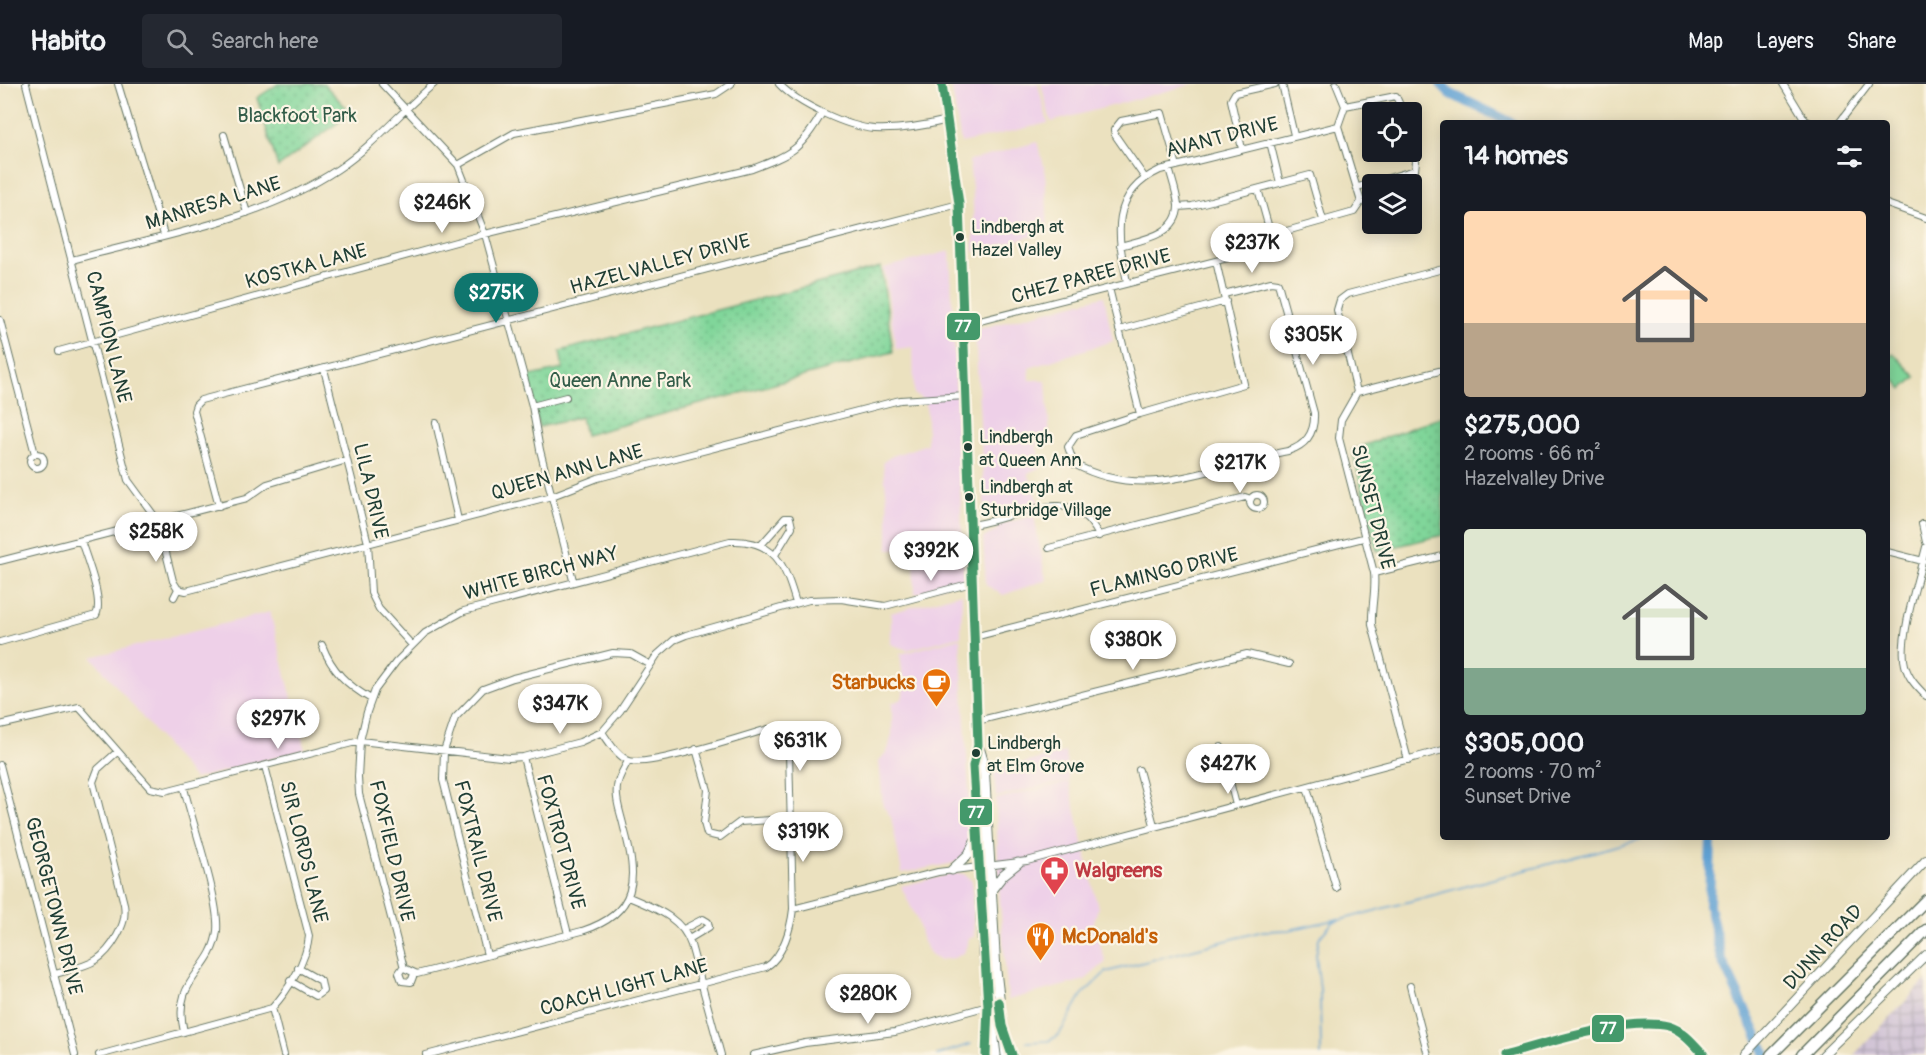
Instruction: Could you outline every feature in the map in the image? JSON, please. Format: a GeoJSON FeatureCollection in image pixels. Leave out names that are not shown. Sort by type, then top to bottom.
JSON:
{"type":"FeatureCollection","features":[{"type":"Feature","properties":{"kind":"highway"},"geometry":{"type":"LineString","coordinates":[[1771,1055],[1926,900]]}},
{"type":"Feature","properties":{"kind":"highway"},"geometry":{"type":"LineString","coordinates":[[1802,1055],[1926,930]]}},
{"type":"Feature","properties":{"kind":"main road"},"geometry":{"type":"LineString","coordinates":[[942,84],[959,204],[978,745],[984,764],[996,971],[1006,1055]]}},
{"type":"Feature","properties":{"kind":"main road"},"geometry":{"type":"LineString","coordinates":[[978,745],[973,766],[988,1006],[996,1055]]}},
{"type":"Feature","properties":{"kind":"main road"},"geometry":{"type":"LineString","coordinates":[[952,870],[969,854],[978,836]]}},
{"type":"Feature","properties":{"kind":"main road"},"geometry":{"type":"LineString","coordinates":[[992,889],[1003,875],[1018,863]]}},
{"type":"Feature","properties":{"kind":"main road"},"geometry":{"type":"LineString","coordinates":[[986,1055],[988,1006]]}},
{"type":"Feature","properties":{"kind":"main road"},"geometry":{"type":"LineString","coordinates":[[1002,1026],[1012,1055]]}},
{"type":"Feature","properties":{"kind":"street","name":"CAMPION LANE"},"geometry":{"type":"LineString","coordinates":[[26,84],[128,480],[158,521],[173,581],[178,589]]}},
{"type":"Feature","properties":{"kind":"street"},"geometry":{"type":"LineString","coordinates":[[118,84],[164,235]]}},
{"type":"Feature","properties":{"kind":"street"},"geometry":{"type":"LineString","coordinates":[[382,84],[459,165],[484,234],[532,406],[573,580]]}},
{"type":"Feature","properties":{"kind":"street","name":"MANRESA LANE"},"geometry":{"type":"LineString","coordinates":[[72,260],[247,213],[304,190],[340,168],[434,84]]}},
{"type":"Feature","properties":{"kind":"street"},"geometry":{"type":"LineString","coordinates":[[459,165],[514,133],[716,94],[731,84]]}},
{"type":"Feature","properties":{"kind":"street"},"geometry":{"type":"LineString","coordinates":[[779,84],[822,113],[872,129],[916,128],[948,120]]}},
{"type":"Feature","properties":{"kind":"street"},"geometry":{"type":"LineString","coordinates":[[1242,149],[1231,100],[1235,93],[1275,84]]}},
{"type":"Feature","properties":{"kind":"street"},"geometry":{"type":"LineString","coordinates":[[1282,84],[1294,135]]}},
{"type":"Feature","properties":{"kind":"street"},"geometry":{"type":"LineString","coordinates":[[1336,84],[1345,106],[1338,126],[1358,187],[1415,170],[1416,162]]}},
{"type":"Feature","properties":{"kind":"street"},"geometry":{"type":"LineString","coordinates":[[1784,84],[1805,120]]}},
{"type":"Feature","properties":{"kind":"street"},"geometry":{"type":"LineString","coordinates":[[1841,120],[1869,84]]}},
{"type":"Feature","properties":{"kind":"street"},"geometry":{"type":"LineString","coordinates":[[1365,102],[1396,96],[1399,102]]}},
{"type":"Feature","properties":{"kind":"street"},"geometry":{"type":"LineString","coordinates":[[1345,106],[1362,103]]}},
{"type":"Feature","properties":{"kind":"street","name":"KOSTKA LANE"},"geometry":{"type":"LineString","coordinates":[[59,351],[484,234],[752,169],[789,155],[812,131],[822,113]]}},
{"type":"Feature","properties":{"kind":"street"},"geometry":{"type":"LineString","coordinates":[[1145,178],[1115,135],[1114,130],[1121,121],[1162,113],[1177,166]]}},
{"type":"Feature","properties":{"kind":"street","name":"AVANT DRIVE"},"geometry":{"type":"LineString","coordinates":[[1127,282],[1118,231],[1122,210],[1145,178],[1169,168],[1294,135],[1338,126]]}},
{"type":"Feature","properties":{"kind":"street"},"geometry":{"type":"LineString","coordinates":[[224,135],[247,213]]}},
{"type":"Feature","properties":{"kind":"street"},"geometry":{"type":"LineString","coordinates":[[1270,142],[1280,183]]}},
{"type":"Feature","properties":{"kind":"street"},"geometry":{"type":"LineString","coordinates":[[1119,246],[1157,236],[1170,224],[1178,207],[1169,168]]}},
{"type":"Feature","properties":{"kind":"street"},"geometry":{"type":"LineString","coordinates":[[1178,207],[1192,206],[1310,175],[1323,220]]}},
{"type":"Feature","properties":{"kind":"street","name":"CHEZ PAREE DRIVE"},"geometry":{"type":"LineString","coordinates":[[964,325],[1251,252],[1283,231],[1354,212],[1361,202],[1358,187]]}},
{"type":"Feature","properties":{"kind":"street"},"geometry":{"type":"LineString","coordinates":[[1258,189],[1272,238]]}},
{"type":"Feature","properties":{"kind":"street","name":"HAZELVALLEY DRIVE"},"geometry":{"type":"LineString","coordinates":[[196,405],[201,400],[959,204]]}},
{"type":"Feature","properties":{"kind":"street"},"geometry":{"type":"LineString","coordinates":[[1890,205],[1926,218]]}},
{"type":"Feature","properties":{"kind":"street"},"geometry":{"type":"LineString","coordinates":[[1119,330],[1225,298],[1271,282],[1278,283],[1314,413],[1313,428],[1309,438],[1299,448],[1181,479],[1148,483],[1099,475],[1074,464],[1068,447],[1076,435],[1244,384],[1225,298],[1216,261]]}},
{"type":"Feature","properties":{"kind":"street"},"geometry":{"type":"LineString","coordinates":[[1440,270],[1348,294],[1340,300],[1338,310],[1357,392],[1440,371]]}},
{"type":"Feature","properties":{"kind":"street"},"geometry":{"type":"LineString","coordinates":[[1109,288],[1140,414]]}},
{"type":"Feature","properties":{"kind":"street"},"geometry":{"type":"LineString","coordinates":[[0,320],[35,454]]}},
{"type":"Feature","properties":{"kind":"street","name":"LILA DRIVE"},"geometry":{"type":"LineString","coordinates":[[324,369],[369,543],[369,582],[374,602],[411,645]]}},
{"type":"Feature","properties":{"kind":"street","name":"SUNSET DRIVE"},"geometry":{"type":"LineString","coordinates":[[1357,392],[1341,420],[1339,438],[1363,538],[1374,573],[1376,588],[1371,612],[1372,625],[1408,760]]}},
{"type":"Feature","properties":{"kind":"street","name":"QUEEN ANN LANE"},"geometry":{"type":"LineString","coordinates":[[178,589],[186,591],[552,496],[598,478],[900,400],[966,396]]}},
{"type":"Feature","properties":{"kind":"street"},"geometry":{"type":"LineString","coordinates":[[532,406],[566,397]]}},
{"type":"Feature","properties":{"kind":"street"},"geometry":{"type":"LineString","coordinates":[[189,401],[196,405],[194,411],[219,506]]}},
{"type":"Feature","properties":{"kind":"street"},"geometry":{"type":"LineString","coordinates":[[436,423],[458,520]]}},
{"type":"Feature","properties":{"kind":"street"},"geometry":{"type":"LineString","coordinates":[[0,561],[248,498],[267,484],[347,460]]}},
{"type":"Feature","properties":{"kind":"street"},"geometry":{"type":"LineString","coordinates":[[1049,548],[1245,497],[1251,500]]}},
{"type":"Feature","properties":{"kind":"street"},"geometry":{"type":"LineString","coordinates":[[970,525],[1036,509],[1061,506],[1083,514],[1095,526],[1099,536]]}},
{"type":"Feature","properties":{"kind":"street"},"geometry":{"type":"LineString","coordinates":[[761,545],[780,523],[790,518],[792,526],[775,555]]}},
{"type":"Feature","properties":{"kind":"street"},"geometry":{"type":"LineString","coordinates":[[1922,524],[1926,542]]}},
{"type":"Feature","properties":{"kind":"street","name":"FLAMINGO DRIVE"},"geometry":{"type":"LineString","coordinates":[[974,638],[1363,538]]}},
{"type":"Feature","properties":{"kind":"street","name":"WHITE BIRCH WAY"},"geometry":{"type":"LineString","coordinates":[[360,741],[371,699],[384,678],[411,645],[444,621],[464,611],[573,580],[742,540],[761,545],[775,555],[786,571],[796,603]]}},
{"type":"Feature","properties":{"kind":"street"},"geometry":{"type":"LineString","coordinates":[[0,642],[96,615],[97,595],[81,541]]}},
{"type":"Feature","properties":{"kind":"street"},"geometry":{"type":"LineString","coordinates":[[1926,547],[1902,649],[1906,670],[1926,696]]}},
{"type":"Feature","properties":{"kind":"street"},"geometry":{"type":"LineString","coordinates":[[1890,553],[1923,561]]}},
{"type":"Feature","properties":{"kind":"street"},"geometry":{"type":"LineString","coordinates":[[1374,573],[1440,557]]}},
{"type":"Feature","properties":{"kind":"street"},"geometry":{"type":"LineString","coordinates":[[0,725],[79,707],[150,788],[165,791],[184,788],[360,741],[493,757],[523,757],[592,739],[602,732],[621,711],[649,664],[674,640],[686,635],[796,603],[841,599],[886,606],[972,583]]}},
{"type":"Feature","properties":{"kind":"street"},"geometry":{"type":"LineString","coordinates":[[174,597],[178,589]]}},
{"type":"Feature","properties":{"kind":"street"},"geometry":{"type":"LineString","coordinates":[[322,645],[334,670],[371,699]]}},
{"type":"Feature","properties":{"kind":"street","name":"FOXTRAIL DRIVE"},"geometry":{"type":"LineString","coordinates":[[487,955],[445,797],[444,751],[455,717],[483,689],[513,678],[614,653],[631,654],[649,664]]}},
{"type":"Feature","properties":{"kind":"street"},"geometry":{"type":"LineString","coordinates":[[977,721],[1247,654],[1288,664]]}},
{"type":"Feature","properties":{"kind":"street"},"geometry":{"type":"LineString","coordinates":[[602,732],[613,748],[628,761],[647,762],[768,729],[783,731],[788,744],[793,909],[898,881],[952,870],[1018,863],[1440,751]]}},
{"type":"Feature","properties":{"kind":"street","name":"FOXFIELD DRIVE"},"geometry":{"type":"LineString","coordinates":[[360,741],[359,794],[408,971],[487,955]]}},
{"type":"Feature","properties":{"kind":"street"},"geometry":{"type":"LineString","coordinates":[[1221,747],[1236,805]]}},
{"type":"Feature","properties":{"kind":"street"},"geometry":{"type":"LineString","coordinates":[[696,749],[708,790],[704,823],[707,834],[720,837],[740,822],[789,819]]}},
{"type":"Feature","properties":{"kind":"street"},"geometry":{"type":"LineString","coordinates":[[56,974],[105,956],[124,922],[124,904],[93,782],[98,768],[117,752]]}},
{"type":"Feature","properties":{"kind":"street","name":"FOXTROT DRIVE"},"geometry":{"type":"LineString","coordinates":[[523,757],[568,934]]}},
{"type":"Feature","properties":{"kind":"street"},"geometry":{"type":"LineString","coordinates":[[487,955],[568,934],[607,921],[617,913],[629,897],[634,878],[633,865],[616,795],[619,779],[628,761]]}},
{"type":"Feature","properties":{"kind":"street","name":"GEORGETOWN DRIVE"},"geometry":{"type":"LineString","coordinates":[[0,765],[56,974],[75,1055]]}},
{"type":"Feature","properties":{"kind":"street","name":"SIR LORDS LANE"},"geometry":{"type":"LineString","coordinates":[[265,766],[309,936],[308,946],[298,968],[272,1008]]}},
{"type":"Feature","properties":{"kind":"street"},"geometry":{"type":"LineString","coordinates":[[1139,770],[1154,825]]}},
{"type":"Feature","properties":{"kind":"street"},"geometry":{"type":"LineString","coordinates":[[1307,787],[1336,888]]}},
{"type":"Feature","properties":{"kind":"street"},"geometry":{"type":"LineString","coordinates":[[184,788],[210,886],[217,930],[212,947],[181,999],[180,1015],[184,1032]]}},
{"type":"Feature","properties":{"kind":"street","name":"DUNN ROAD"},"geometry":{"type":"LineString","coordinates":[[1744,1055],[1773,1027],[1926,860]]}},
{"type":"Feature","properties":{"kind":"street"},"geometry":{"type":"LineString","coordinates":[[629,897],[672,918],[684,929],[689,939],[721,1055]]}},
{"type":"Feature","properties":{"kind":"street","name":"COACH LIGHT LANE"},"geometry":{"type":"LineString","coordinates":[[426,1055],[766,967],[773,963],[791,927],[793,909]]}},
{"type":"Feature","properties":{"kind":"street"},"geometry":{"type":"LineString","coordinates":[[684,929],[703,920],[708,922],[709,927],[704,932],[689,939]]}},
{"type":"Feature","properties":{"kind":"street"},"geometry":{"type":"LineString","coordinates":[[1823,1055],[1926,955]]}},
{"type":"Feature","properties":{"kind":"street"},"geometry":{"type":"LineString","coordinates":[[290,981],[316,996],[323,991],[321,981],[298,968]]}},
{"type":"Feature","properties":{"kind":"street"},"geometry":{"type":"LineString","coordinates":[[1410,986],[1428,1055]]}},
{"type":"Feature","properties":{"kind":"street"},"geometry":{"type":"LineString","coordinates":[[753,1055],[805,1043],[895,1032],[988,1006]]}},
{"type":"Feature","properties":{"kind":"street"},"geometry":{"type":"LineString","coordinates":[[99,1055],[272,1008],[284,1055]]}},
{"type":"Feature","properties":{"kind":"street"},"geometry":{"type":"LineString","coordinates":[[1504,1055],[1521,1053],[1604,1030],[1656,1025],[1667,1025],[1683,1033],[1704,1055]]}},
{"type":"Feature","properties":{"kind":"shaded area"},"geometry":{"type":"Polygon","coordinates":[[[951,84],[1038,84],[1048,123],[961,143],[951,84]]]}},
{"type":"Feature","properties":{"kind":"shaded area"},"geometry":{"type":"Polygon","coordinates":[[[1041,84],[1193,84],[1051,122],[1041,84]]]}},
{"type":"Feature","properties":{"kind":"shaded area"},"geometry":{"type":"Polygon","coordinates":[[[1037,142],[1045,169],[1048,232],[974,252],[973,197],[969,161],[1037,142]]]}},
{"type":"Feature","properties":{"kind":"shaded area"},"geometry":{"type":"Polygon","coordinates":[[[950,251],[964,580],[915,594],[914,548],[888,549],[888,511],[883,462],[892,456],[927,444],[927,413],[924,400],[914,394],[913,347],[896,349],[884,268],[950,251]]]}},
{"type":"Feature","properties":{"kind":"shaded area"},"geometry":{"type":"Polygon","coordinates":[[[1104,296],[1113,341],[1029,368],[1030,380],[1046,380],[1050,440],[1036,445],[1043,466],[1028,473],[1039,503],[985,514],[975,330],[1104,296]]]}},
{"type":"Feature","properties":{"kind":"shaded area"},"geometry":{"type":"Polygon","coordinates":[[[1034,516],[1046,580],[1003,595],[986,585],[983,538],[998,530],[997,525],[1034,516]]]}},
{"type":"Feature","properties":{"kind":"shaded area"},"geometry":{"type":"Polygon","coordinates":[[[962,593],[961,636],[907,650],[891,644],[891,613],[962,593]]]}},
{"type":"Feature","properties":{"kind":"shaded area"},"geometry":{"type":"Polygon","coordinates":[[[270,612],[305,750],[194,779],[92,657],[270,612]]]}},
{"type":"Feature","properties":{"kind":"shaded area"},"geometry":{"type":"Polygon","coordinates":[[[960,638],[972,842],[966,855],[954,863],[902,873],[891,817],[883,806],[879,761],[888,750],[892,734],[892,703],[902,699],[904,688],[900,654],[960,638]]]}},
{"type":"Feature","properties":{"kind":"shaded area"},"geometry":{"type":"Polygon","coordinates":[[[1065,752],[1069,781],[996,797],[994,771],[1065,752]]]}},
{"type":"Feature","properties":{"kind":"shaded area"},"geometry":{"type":"Polygon","coordinates":[[[1069,782],[1098,908],[1093,925],[1106,962],[1085,980],[1008,1000],[999,889],[996,799],[1069,782]]]}},
{"type":"Feature","properties":{"kind":"shaded area"},"geometry":{"type":"Polygon","coordinates":[[[952,874],[964,874],[972,881],[974,937],[969,938],[964,953],[954,958],[938,960],[923,942],[918,922],[901,886],[952,874]]]}},
{"type":"Feature","properties":{"kind":"shaded area"},"geometry":{"type":"Polygon","coordinates":[[[1926,980],[1926,1055],[1854,1055],[1926,980]]]}},
{"type":"Feature","properties":{"kind":"green space","name":"Blackfoot Park"},"geometry":{"type":"Polygon","coordinates":[[[278,84],[324,84],[351,113],[278,167],[257,98],[278,84]]]}},
{"type":"Feature","properties":{"kind":"green space","name":"Queen Anne Park"},"geometry":{"type":"Polygon","coordinates":[[[881,267],[893,352],[585,435],[581,417],[539,427],[526,377],[563,369],[560,351],[881,267]]]}},
{"type":"Feature","properties":{"kind":"green space"},"geometry":{"type":"Polygon","coordinates":[[[1893,353],[1916,377],[1903,389],[1890,374],[1890,356],[1893,353]]]}},
{"type":"Feature","properties":{"kind":"green space"},"geometry":{"type":"Polygon","coordinates":[[[1440,417],[1440,536],[1377,551],[1352,450],[1440,417]]]}},
{"type":"Feature","properties":{"kind":"waterway"},"geometry":{"type":"LineString","coordinates":[[1441,84],[1451,94],[1506,120]]}},
{"type":"Feature","properties":{"kind":"waterway"},"geometry":{"type":"LineString","coordinates":[[1321,1055],[1320,990],[1316,955],[1319,938],[1333,922],[1638,840]]}},
{"type":"Feature","properties":{"kind":"waterway"},"geometry":{"type":"LineString","coordinates":[[1711,840],[1709,906],[1721,958],[1766,1055]]}},
{"type":"Feature","properties":{"kind":"waterway"},"geometry":{"type":"LineString","coordinates":[[1026,1042],[1048,1041],[1059,1035],[1082,995],[1106,972],[1263,931],[1289,930],[1338,919]]}},
{"type":"Feature","properties":{"kind":"waterway"},"geometry":{"type":"LineString","coordinates":[[937,1055],[971,1044]]}},
{"type":"Feature","properties":{"kind":"transit line","name":"77"},"geometry":{"type":"LineString","coordinates":[[942,84],[959,204],[978,745],[973,766],[988,1006],[986,1055]]}},
{"type":"Feature","properties":{"kind":"transit line","name":"77"},"geometry":{"type":"LineString","coordinates":[[999,1002],[1002,1026],[1012,1055]]}},
{"type":"Feature","properties":{"kind":"transit line","name":"77"},"geometry":{"type":"LineString","coordinates":[[1504,1055],[1609,1028],[1651,1024],[1668,1026],[1679,1031],[1704,1055]]}},
{"type":"Feature","properties":{"kind":"place","name":"Lindbergh at Hazel Valley"},"geometry":{"type":"Point","coordinates":[960,237]}},
{"type":"Feature","properties":{"kind":"place","name":"Lindbergh at Queen Ann"},"geometry":{"type":"Point","coordinates":[968,447]}},
{"type":"Feature","properties":{"kind":"place","name":"Lindbergh at Sturbridge Village"},"geometry":{"type":"Point","coordinates":[969,497]}},
{"type":"Feature","properties":{"kind":"place","name":"Starbucks"},"geometry":{"type":"Point","coordinates":[936,708]}},
{"type":"Feature","properties":{"kind":"place","name":"Lindbergh at Elm Grove"},"geometry":{"type":"Point","coordinates":[976,753]}},
{"type":"Feature","properties":{"kind":"place","name":"Walgreens"},"geometry":{"type":"Point","coordinates":[1054,896]}},
{"type":"Feature","properties":{"kind":"place","name":"McDonald's"},"geometry":{"type":"Point","coordinates":[1041,962]}}]}
